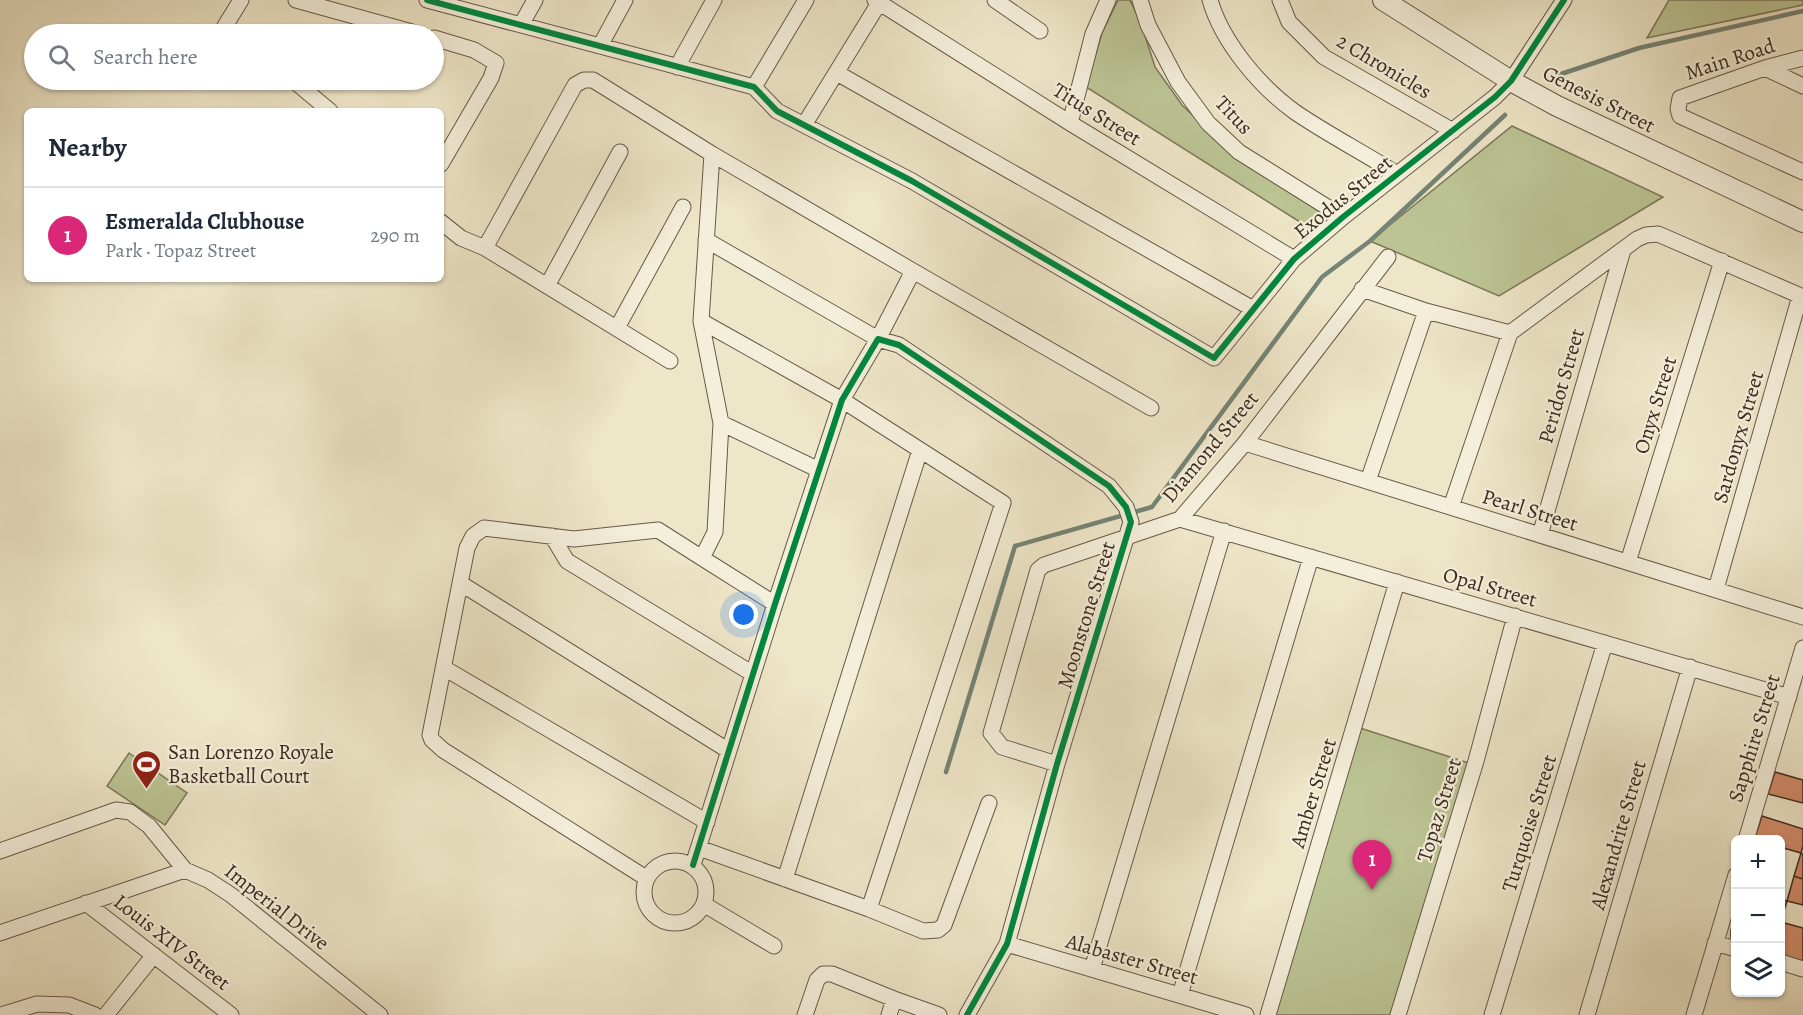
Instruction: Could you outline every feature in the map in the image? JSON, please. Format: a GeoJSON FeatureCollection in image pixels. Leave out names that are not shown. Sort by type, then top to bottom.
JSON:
{"type":"FeatureCollection","features":[{"type":"Feature","properties":{"kind":"street"},"geometry":{"type":"LineString","coordinates":[[226,24],[241,0]]}},
{"type":"Feature","properties":{"kind":"street"},"geometry":{"type":"LineString","coordinates":[[296,0],[383,24]]}},
{"type":"Feature","properties":{"kind":"street"},"geometry":{"type":"LineString","coordinates":[[427,0],[450,3],[521,25],[754,87],[777,111],[804,125],[837,73],[877,2]]}},
{"type":"Feature","properties":{"kind":"street"},"geometry":{"type":"LineString","coordinates":[[521,25],[535,0]]}},
{"type":"Feature","properties":{"kind":"street"},"geometry":{"type":"LineString","coordinates":[[600,46],[625,0]]}},
{"type":"Feature","properties":{"kind":"street"},"geometry":{"type":"LineString","coordinates":[[677,67],[714,0]]}},
{"type":"Feature","properties":{"kind":"street"},"geometry":{"type":"LineString","coordinates":[[754,87],[806,0]]}},
{"type":"Feature","properties":{"kind":"street"},"geometry":{"type":"LineString","coordinates":[[995,0],[1040,31]]}},
{"type":"Feature","properties":{"kind":"street"},"geometry":{"type":"LineString","coordinates":[[1070,123],[1093,34],[1108,0]]}},
{"type":"Feature","properties":{"kind":"street","name":"Titus"},"geometry":{"type":"LineString","coordinates":[[1140,0],[1148,25],[1178,82],[1208,123],[1239,152],[1343,217]]}},
{"type":"Feature","properties":{"kind":"street"},"geometry":{"type":"LineString","coordinates":[[1210,0],[1221,29],[1238,55],[1256,76],[1294,111],[1397,174]]}},
{"type":"Feature","properties":{"kind":"street","name":"2 Chronicles"},"geometry":{"type":"LineString","coordinates":[[1280,0],[1289,22],[1324,57],[1453,131]]}},
{"type":"Feature","properties":{"kind":"street","name":"Genesis Street"},"geometry":{"type":"LineString","coordinates":[[1383,0],[1510,81],[1557,106],[1803,222]]}},
{"type":"Feature","properties":{"kind":"street","name":"Exodus Street"},"geometry":{"type":"LineString","coordinates":[[804,125],[912,181],[1214,358],[1294,259],[1343,217],[1495,97],[1510,81],[1564,0]]}},
{"type":"Feature","properties":{"kind":"street","name":"Titus Street"},"geometry":{"type":"LineString","coordinates":[[877,2],[1294,259]]}},
{"type":"Feature","properties":{"kind":"street"},"geometry":{"type":"LineString","coordinates":[[444,42],[474,50],[496,63],[491,78],[444,159]]}},
{"type":"Feature","properties":{"kind":"street","name":"Main Road"},"geometry":{"type":"LineString","coordinates":[[1803,58],[1765,68],[1680,98],[1678,109],[1680,116],[1803,172]]}},
{"type":"Feature","properties":{"kind":"street"},"geometry":{"type":"LineString","coordinates":[[1765,68],[1803,86]]}},
{"type":"Feature","properties":{"kind":"street"},"geometry":{"type":"LineString","coordinates":[[837,73],[1253,309]]}},
{"type":"Feature","properties":{"kind":"street"},"geometry":{"type":"LineString","coordinates":[[485,248],[575,85],[584,80],[593,80],[712,154],[1151,408]]}},
{"type":"Feature","properties":{"kind":"street"},"geometry":{"type":"LineString","coordinates":[[307,90],[327,108]]}},
{"type":"Feature","properties":{"kind":"street"},"geometry":{"type":"LineString","coordinates":[[547,286],[620,152]]}},
{"type":"Feature","properties":{"kind":"street"},"geometry":{"type":"LineString","coordinates":[[702,558],[715,532],[720,423],[701,321],[712,154]]}},
{"type":"Feature","properties":{"kind":"street"},"geometry":{"type":"LineString","coordinates":[[617,328],[683,207]]}},
{"type":"Feature","properties":{"kind":"street"},"geometry":{"type":"LineString","coordinates":[[444,224],[461,238],[485,248],[670,361]]}},
{"type":"Feature","properties":{"kind":"street"},"geometry":{"type":"LineString","coordinates":[[1451,507],[1510,333],[1646,235],[1658,234],[1802,297]]}},
{"type":"Feature","properties":{"kind":"street","name":"Moonstone Street"},"geometry":{"type":"LineString","coordinates":[[706,240],[878,339],[899,345],[909,351],[1109,486],[1126,507],[1131,522],[1127,537],[1057,764],[1007,944],[967,1015]]}},
{"type":"Feature","properties":{"kind":"street","name":"Peridot Street"},"geometry":{"type":"LineString","coordinates":[[1540,535],[1623,250]]}},
{"type":"Feature","properties":{"kind":"street","name":"Diamond Street"},"geometry":{"type":"LineString","coordinates":[[1057,764],[1002,747],[991,733],[1038,570],[1044,565],[1180,519],[1245,443],[1388,257]]}},
{"type":"Feature","properties":{"kind":"street","name":"Onyx Street"},"geometry":{"type":"LineString","coordinates":[[1628,562],[1722,261]]}},
{"type":"Feature","properties":{"kind":"street"},"geometry":{"type":"LineString","coordinates":[[693,865],[842,400],[878,339],[913,271]]}},
{"type":"Feature","properties":{"kind":"street"},"geometry":{"type":"LineString","coordinates":[[1362,290],[1426,311],[1510,333]]}},
{"type":"Feature","properties":{"kind":"street","name":"Sardonyx Street"},"geometry":{"type":"LineString","coordinates":[[1716,590],[1802,297]]}},
{"type":"Feature","properties":{"kind":"street"},"geometry":{"type":"LineString","coordinates":[[1368,481],[1426,311]]}},
{"type":"Feature","properties":{"kind":"street"},"geometry":{"type":"LineString","coordinates":[[701,321],[842,400],[1004,503],[869,909]]}},
{"type":"Feature","properties":{"kind":"street"},"geometry":{"type":"LineString","coordinates":[[720,423],[819,470]]}},
{"type":"Feature","properties":{"kind":"street","name":"Pearl Street"},"geometry":{"type":"LineString","coordinates":[[1245,443],[1803,617]]}},
{"type":"Feature","properties":{"kind":"street"},"geometry":{"type":"LineString","coordinates":[[785,879],[920,450]]}},
{"type":"Feature","properties":{"kind":"street","name":"Opal Street"},"geometry":{"type":"LineString","coordinates":[[1180,519],[1789,697]]}},
{"type":"Feature","properties":{"kind":"street"},"geometry":{"type":"LineString","coordinates":[[646,878],[443,750],[432,740],[430,735],[467,548],[473,536],[484,528],[574,539],[658,530],[775,604]]}},
{"type":"Feature","properties":{"kind":"street"},"geometry":{"type":"LineString","coordinates":[[1092,969],[1224,531]]}},
{"type":"Feature","properties":{"kind":"street"},"geometry":{"type":"LineString","coordinates":[[552,536],[567,561],[753,674]]}},
{"type":"Feature","properties":{"kind":"street"},"geometry":{"type":"LineString","coordinates":[[1180,996],[1311,557]]}},
{"type":"Feature","properties":{"kind":"street","name":"Amber Street"},"geometry":{"type":"LineString","coordinates":[[1268,1015],[1397,582]]}},
{"type":"Feature","properties":{"kind":"street"},"geometry":{"type":"LineString","coordinates":[[460,584],[729,751]]}},
{"type":"Feature","properties":{"kind":"street","name":"Topaz Street"},"geometry":{"type":"LineString","coordinates":[[1398,1015],[1476,761],[1515,616]]}},
{"type":"Feature","properties":{"kind":"street","name":"Turquoise Street"},"geometry":{"type":"LineString","coordinates":[[1492,1015],[1605,643]]}},
{"type":"Feature","properties":{"kind":"street","name":"Sapphire Street"},"geometry":{"type":"LineString","coordinates":[[1748,835],[1803,648]]}},
{"type":"Feature","properties":{"kind":"street"},"geometry":{"type":"LineString","coordinates":[[444,668],[707,822]]}},
{"type":"Feature","properties":{"kind":"street","name":"Alexandrite Street"},"geometry":{"type":"LineString","coordinates":[[1587,1015],[1689,668]]}},
{"type":"Feature","properties":{"kind":"street"},"geometry":{"type":"LineString","coordinates":[[699,848],[869,909],[923,931],[938,930],[944,925],[989,803]]}},
{"type":"Feature","properties":{"kind":"street"},"geometry":{"type":"LineString","coordinates":[[0,851],[116,810],[130,812],[149,826],[185,870],[0,933]]}},
{"type":"Feature","properties":{"kind":"street"},"geometry":{"type":"LineString","coordinates":[[676,860],[693,865],[703,876],[708,890],[705,905],[697,916],[684,923],[669,923],[656,917],[647,906],[643,892],[646,878],[659,865],[676,860]]}},
{"type":"Feature","properties":{"kind":"street","name":"Imperial Drive"},"geometry":{"type":"LineString","coordinates":[[185,870],[208,880],[231,895],[380,1015]]}},
{"type":"Feature","properties":{"kind":"street"},"geometry":{"type":"LineString","coordinates":[[1694,1015],[1732,889]]}},
{"type":"Feature","properties":{"kind":"street","name":"Louis XIV Street"},"geometry":{"type":"LineString","coordinates":[[86,903],[231,1015]]}},
{"type":"Feature","properties":{"kind":"street"},"geometry":{"type":"LineString","coordinates":[[705,905],[774,946]]}},
{"type":"Feature","properties":{"kind":"street","name":"Alabaster Street"},"geometry":{"type":"LineString","coordinates":[[1007,944],[1246,1015]]}},
{"type":"Feature","properties":{"kind":"street"},"geometry":{"type":"LineString","coordinates":[[1715,944],[1731,948]]}},
{"type":"Feature","properties":{"kind":"street"},"geometry":{"type":"LineString","coordinates":[[106,1015],[154,955]]}},
{"type":"Feature","properties":{"kind":"street"},"geometry":{"type":"LineString","coordinates":[[1785,964],[1803,969]]}},
{"type":"Feature","properties":{"kind":"street"},"geometry":{"type":"LineString","coordinates":[[805,1015],[817,980],[823,974],[832,974],[939,1015]]}},
{"type":"Feature","properties":{"kind":"street"},"geometry":{"type":"LineString","coordinates":[[889,1015],[894,999]]}},
{"type":"Feature","properties":{"kind":"street"},"geometry":{"type":"LineString","coordinates":[[1,1015],[37,1004],[69,1005],[95,1015]]}},
{"type":"Feature","properties":{"kind":"green space"},"geometry":{"type":"Polygon","coordinates":[[[1118,0],[1130,0],[1141,23],[1155,67],[1182,105],[1236,156],[1322,213],[1308,227],[1086,87],[1102,33],[1118,0]]]}},
{"type":"Feature","properties":{"kind":"green space"},"geometry":{"type":"Polygon","coordinates":[[[1669,0],[1803,0],[1803,5],[1647,38],[1669,0]]]}},
{"type":"Feature","properties":{"kind":"green space"},"geometry":{"type":"Polygon","coordinates":[[[1512,126],[1663,197],[1499,296],[1370,241],[1512,126]]]}},
{"type":"Feature","properties":{"kind":"green space"},"geometry":{"type":"Polygon","coordinates":[[[1360,728],[1472,764],[1395,1015],[1272,1015],[1360,728]]]}},
{"type":"Feature","properties":{"kind":"green space","name":"San Lorenzo Royale Basketball Court"},"geometry":{"type":"Polygon","coordinates":[[[129,753],[187,793],[165,825],[107,786],[129,753]]]}},
{"type":"Feature","properties":{"kind":"building"},"geometry":{"type":"Polygon","coordinates":[[[1775,772],[1803,780],[1803,803],[1768,794],[1775,772]]]}},
{"type":"Feature","properties":{"kind":"building"},"geometry":{"type":"Polygon","coordinates":[[[1762,816],[1803,829],[1801,853],[1785,848],[1785,835],[1756,835],[1762,816]]]}},
{"type":"Feature","properties":{"kind":"building"},"geometry":{"type":"Polygon","coordinates":[[[1801,853],[1803,854],[1803,879],[1794,876],[1801,853]]]}},
{"type":"Feature","properties":{"kind":"building"},"geometry":{"type":"Polygon","coordinates":[[[1794,876],[1803,879],[1803,905],[1787,901],[1794,876]]]}},
{"type":"Feature","properties":{"kind":"building"},"geometry":{"type":"Polygon","coordinates":[[[1785,923],[1803,928],[1803,962],[1785,957],[1785,923]]]}},
{"type":"Feature","properties":{"kind":"waterway"},"geometry":{"type":"LineString","coordinates":[[1558,75],[1639,48],[1803,11]]}},
{"type":"Feature","properties":{"kind":"waterway"},"geometry":{"type":"LineString","coordinates":[[946,772],[1015,546],[1152,507],[1322,277],[1370,241],[1505,115]]}},
{"type":"Feature","properties":{"kind":"cycle path"},"geometry":{"type":"LineString","coordinates":[[427,0],[754,87],[777,111],[912,181],[1214,358],[1294,259],[1343,217],[1495,97],[1511,81],[1564,0]]}},
{"type":"Feature","properties":{"kind":"cycle path"},"geometry":{"type":"LineString","coordinates":[[693,865],[842,400],[878,339],[899,345],[1109,486],[1126,507],[1131,522],[1057,764],[1007,944],[967,1015]]}},
{"type":"Feature","properties":{"kind":"place","name":"San Lorenzo Royale Basketball Court"},"geometry":{"type":"Point","coordinates":[147,790]}},
{"type":"Feature","properties":{"kind":"place","name":"Esmeralda Clubhouse"},"geometry":{"type":"Point","coordinates":[1372,890]}}]}
